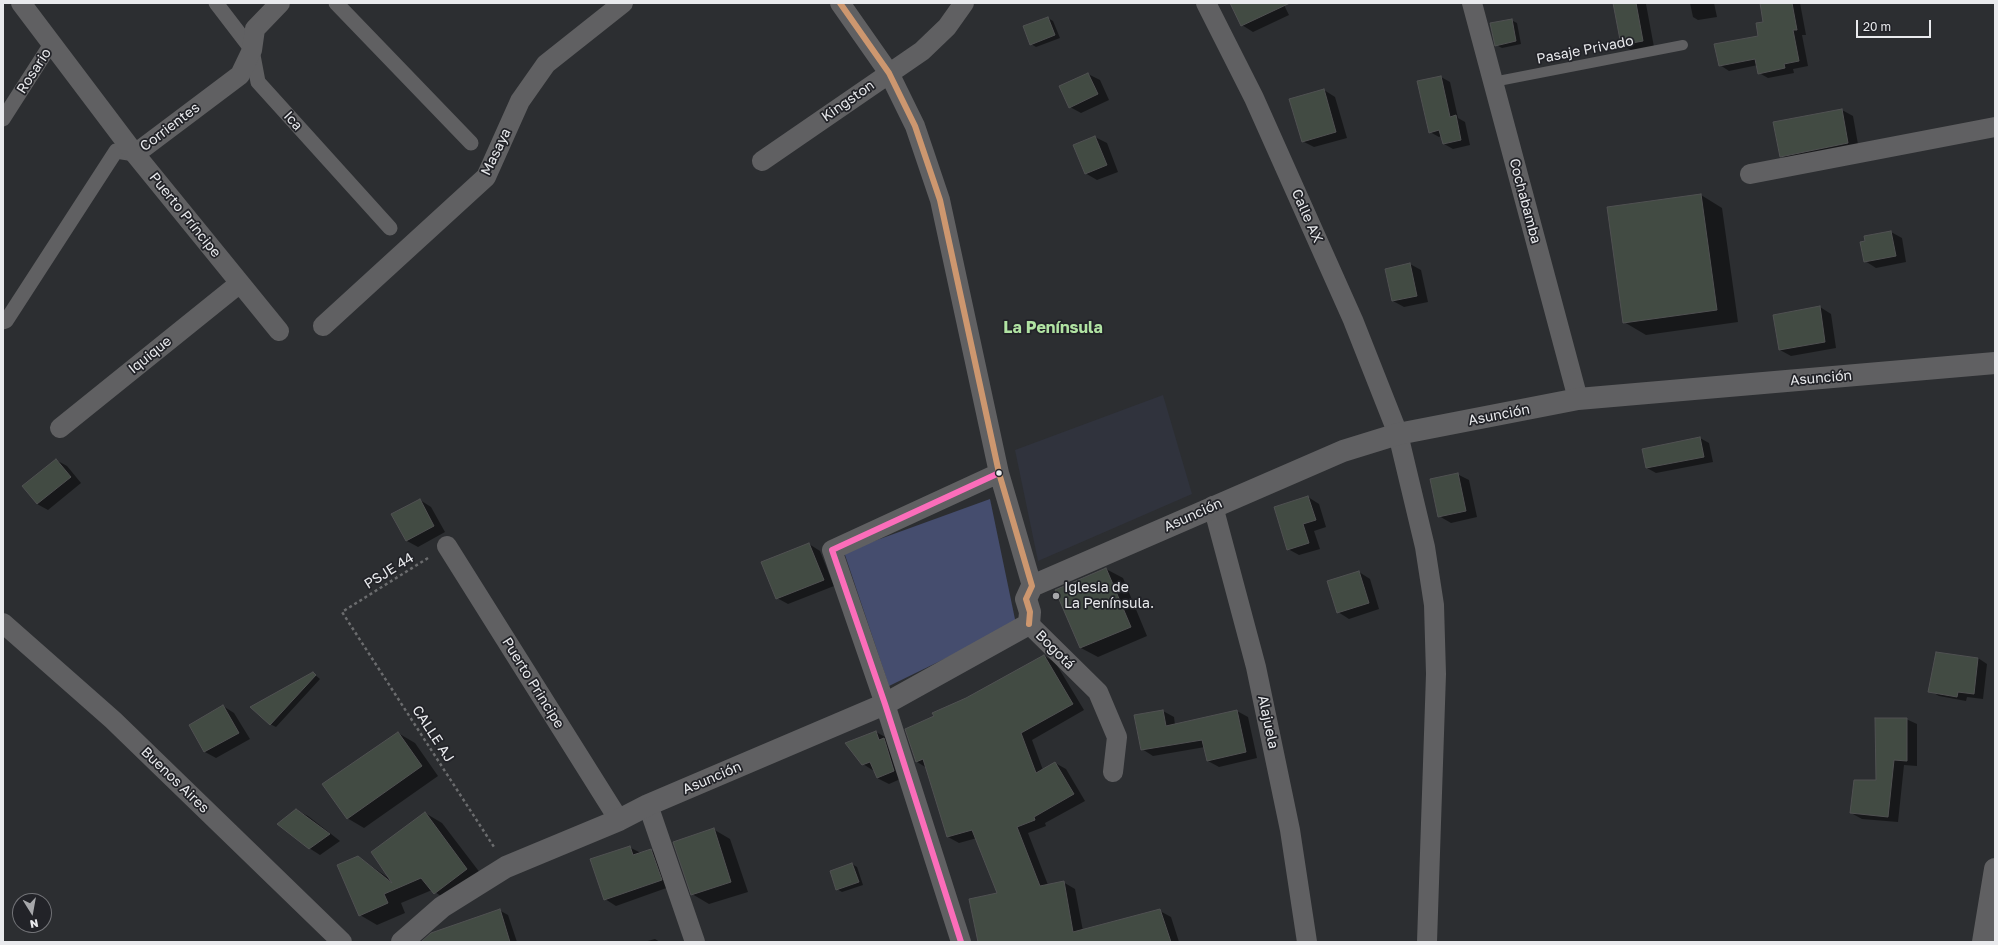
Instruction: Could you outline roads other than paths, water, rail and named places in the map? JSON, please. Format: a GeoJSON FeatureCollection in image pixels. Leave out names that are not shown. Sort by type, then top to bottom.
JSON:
{"type":"FeatureCollection","features":[{"type":"Feature","properties":{"kind":"street","name":"Puerto Príncipe"},"geometry":{"type":"LineString","coordinates":[[20,3],[135,154],[279,331]]}},
{"type":"Feature","properties":{"kind":"street","name":"Ica"},"geometry":{"type":"LineString","coordinates":[[216,3],[252,50],[258,82],[390,228]]}},
{"type":"Feature","properties":{"kind":"street","name":"Corrientes"},"geometry":{"type":"LineString","coordinates":[[3,322],[6,321],[116,151],[135,154],[240,75],[252,50],[255,29],[280,3]]}},
{"type":"Feature","properties":{"kind":"street"},"geometry":{"type":"LineString","coordinates":[[336,3],[471,143]]}},
{"type":"Feature","properties":{"kind":"street","name":"Masaya"},"geometry":{"type":"LineString","coordinates":[[323,326],[486,176],[520,101],[546,64],[623,3]]}},
{"type":"Feature","properties":{"kind":"street","name":"Bogotá"},"geometry":{"type":"LineString","coordinates":[[840,3],[889,73],[915,126],[940,200],[999,473],[1032,586],[1026,599],[1030,612],[1029,624],[1098,692],[1117,737],[1112,772]]}},
{"type":"Feature","properties":{"kind":"street","name":"Kingston"},"geometry":{"type":"LineString","coordinates":[[762,161],[922,51],[947,27],[964,3]]}},
{"type":"Feature","properties":{"kind":"street","name":"Calle AX"},"geometry":{"type":"LineString","coordinates":[[1206,3],[1254,98],[1353,320],[1398,434],[1425,547],[1434,605],[1436,674],[1427,942]]}},
{"type":"Feature","properties":{"kind":"street","name":"Cochabamba"},"geometry":{"type":"LineString","coordinates":[[1472,3],[1578,399]]}},
{"type":"Feature","properties":{"kind":"street","name":"Rosario"},"geometry":{"type":"LineString","coordinates":[[3,119],[52,44]]}},
{"type":"Feature","properties":{"kind":"street"},"geometry":{"type":"LineString","coordinates":[[1750,174],[1995,127]]}},
{"type":"Feature","properties":{"kind":"street","name":"Iquique"},"geometry":{"type":"LineString","coordinates":[[60,428],[240,283]]}},
{"type":"Feature","properties":{"kind":"street","name":"Asunción"},"geometry":{"type":"LineString","coordinates":[[1032,586],[1342,451],[1398,434],[1578,399],[1995,363]]}},
{"type":"Feature","properties":{"kind":"street"},"geometry":{"type":"LineString","coordinates":[[961,942],[885,704],[832,550],[999,473]]}},
{"type":"Feature","properties":{"kind":"street","name":"Alajuela"},"geometry":{"type":"LineString","coordinates":[[1213,506],[1256,667],[1290,830],[1307,942]]}},
{"type":"Feature","properties":{"kind":"street","name":"Puerto Principe"},"geometry":{"type":"LineString","coordinates":[[447,546],[620,820]]}},
{"type":"Feature","properties":{"kind":"street","name":"Buenos Aires"},"geometry":{"type":"LineString","coordinates":[[3,623],[113,720],[342,942]]}},
{"type":"Feature","properties":{"kind":"street","name":"Asunción"},"geometry":{"type":"LineString","coordinates":[[402,942],[442,907],[506,867],[620,820],[648,805],[885,704],[1029,624]]}},
{"type":"Feature","properties":{"kind":"street"},"geometry":{"type":"LineString","coordinates":[[648,805],[695,942]]}},
{"type":"Feature","properties":{"kind":"street"},"geometry":{"type":"LineString","coordinates":[[1982,942],[1995,869]]}},
{"type":"Feature","properties":{"kind":"lane","name":"Pasaje Privado"},"geometry":{"type":"LineString","coordinates":[[1493,82],[1683,45]]}},
{"type":"Feature","properties":{"kind":"place","name":"Iglesia de La Península."},"geometry":{"type":"Point","coordinates":[1056,596]}},
{"type":"Feature","properties":{"kind":"district","name":"La Península"},"geometry":{"type":"Point","coordinates":[1053,328]}}]}
